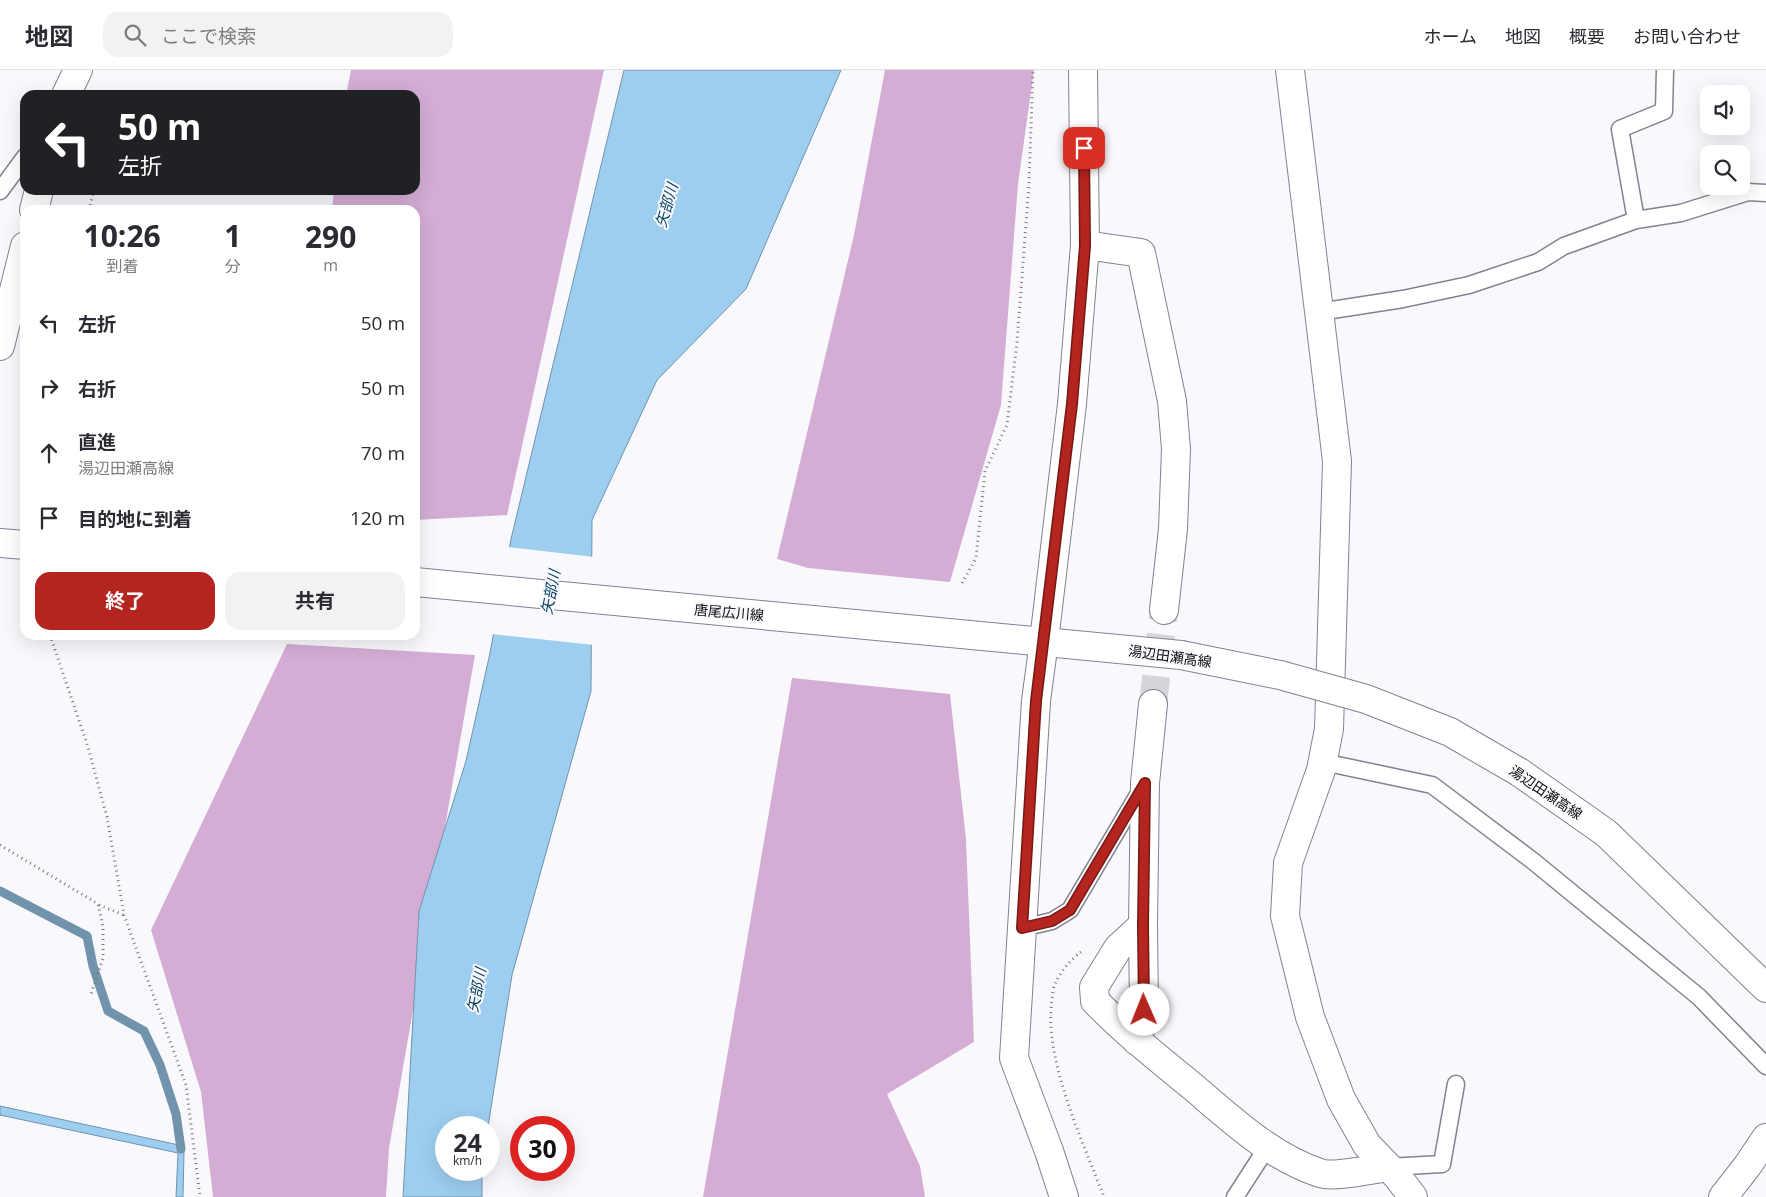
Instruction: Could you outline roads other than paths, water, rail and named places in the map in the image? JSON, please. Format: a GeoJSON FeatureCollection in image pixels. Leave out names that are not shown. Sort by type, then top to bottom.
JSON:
{"type":"FeatureCollection","features":[{"type":"Feature","properties":{"kind":"street"},"geometry":{"type":"LineString","coordinates":[[68,90],[78,70]]}},
{"type":"Feature","properties":{"kind":"street"},"geometry":{"type":"LineString","coordinates":[[1064,1197],[1014,1058],[1036,701],[1072,404],[1085,246],[1083,70]]}},
{"type":"Feature","properties":{"kind":"street"},"geometry":{"type":"LineString","coordinates":[[1290,70],[1337,461],[1329,729],[1323,762],[1288,863],[1286,916],[1310,1017],[1341,1099],[1367,1145],[1388,1166],[1413,1197]]}},
{"type":"Feature","properties":{"kind":"street"},"geometry":{"type":"LineString","coordinates":[[1085,246],[1141,253],[1172,401],[1176,449],[1173,529],[1164,610]]}},
{"type":"Feature","properties":{"kind":"street"},"geometry":{"type":"LineString","coordinates":[[0,346],[20,266]]}},
{"type":"Feature","properties":{"kind":"street","name":"唐尾広川線"},"geometry":{"type":"LineString","coordinates":[[420,582],[1044,641]]}},
{"type":"Feature","properties":{"kind":"street","name":"湯辺田瀬高線"},"geometry":{"type":"LineString","coordinates":[[1044,641],[1181,655],[1280,675],[1366,699],[1450,732],[1519,772],[1606,833],[1766,988]]}},
{"type":"Feature","properties":{"kind":"street"},"geometry":{"type":"LineString","coordinates":[[1137,1041],[1144,1010],[1145,783],[1153,704]]}},
{"type":"Feature","properties":{"kind":"street"},"geometry":{"type":"LineString","coordinates":[[1143,925],[1118,948],[1094,987],[1095,1001],[1119,1026],[1239,1126],[1283,1156],[1322,1174],[1347,1173],[1388,1166]]}},
{"type":"Feature","properties":{"kind":"street"},"geometry":{"type":"LineString","coordinates":[[1723,1197],[1766,1138]]}},
{"type":"Feature","properties":{"kind":"lane"},"geometry":{"type":"LineString","coordinates":[[1636,220],[1620,129],[1664,111],[1664,70]]}},
{"type":"Feature","properties":{"kind":"lane"},"geometry":{"type":"LineString","coordinates":[[0,191],[20,164]]}},
{"type":"Feature","properties":{"kind":"lane"},"geometry":{"type":"LineString","coordinates":[[1319,312],[1403,299],[1469,285],[1538,262],[1564,246],[1636,220],[1681,213],[1748,192],[1766,193]]}},
{"type":"Feature","properties":{"kind":"lane"},"geometry":{"type":"LineString","coordinates":[[1323,762],[1432,785],[1533,861],[1699,997],[1766,1066]]}},
{"type":"Feature","properties":{"kind":"lane"},"geometry":{"type":"LineString","coordinates":[[1022,928],[1052,921],[1070,910],[1145,783]]}},
{"type":"Feature","properties":{"kind":"lane"},"geometry":{"type":"LineString","coordinates":[[1388,1166],[1442,1164],[1456,1084]]}},
{"type":"Feature","properties":{"kind":"lane"},"geometry":{"type":"LineString","coordinates":[[1235,1197],[1268,1146]]}},
{"type":"Feature","properties":{"kind":"water","name":"矢部川"},"geometry":{"type":"Polygon","coordinates":[[[624,70],[841,70],[746,289],[657,380],[592,520],[591,691],[512,975],[490,1116],[435,1116],[435,1181],[482,1181],[482,1197],[403,1197],[419,911],[466,761],[490,653],[511,539],[624,70]]]}},
{"type":"Feature","properties":{"kind":"water"},"geometry":{"type":"Polygon","coordinates":[[[0,1106],[179,1145],[183,1148],[184,1152],[183,1197],[176,1197],[178,1153],[0,1115],[0,1106]]]}},
{"type":"Feature","properties":{"kind":"waterway"},"geometry":{"type":"LineString","coordinates":[[0,891],[87,936],[93,966],[108,1011],[144,1031],[160,1065],[176,1114],[181,1149]]}},
{"type":"Feature","properties":{"kind":"tunnel"},"geometry":{"type":"LineString","coordinates":[[1153,704],[1164,610]]}}]}
